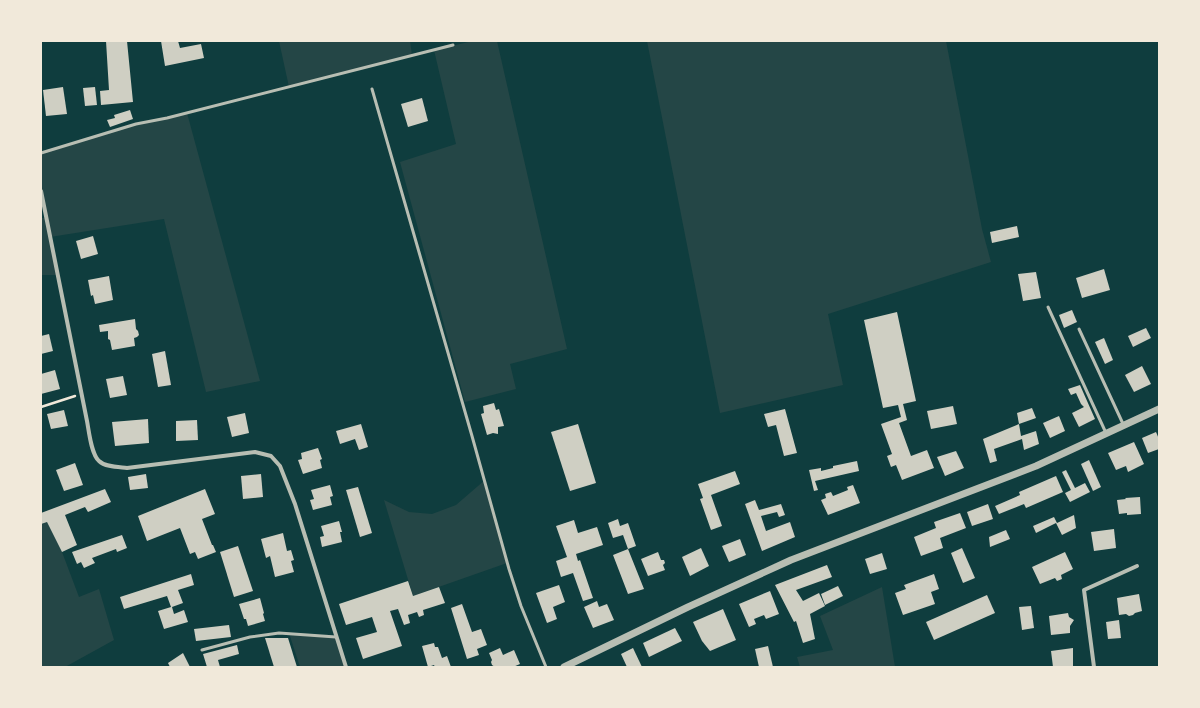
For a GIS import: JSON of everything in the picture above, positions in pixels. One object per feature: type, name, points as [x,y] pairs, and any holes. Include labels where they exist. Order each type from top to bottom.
[{"type":"street","points":[[41,191],[81,394],[94,452],[99,461],[109,466],[127,468],[255,452],[271,456],[280,466],[294,504],[346,667]]},
{"type":"street","points":[[564,667],[688,607],[791,560],[1036,466],[1159,409]]},
{"type":"street","points":[[1094,667],[1084,590],[1137,566]]},
{"type":"lane","points":[[41,153],[136,124],[180,115],[453,44]]},
{"type":"lane","points":[[372,89],[509,569],[521,606],[546,667]]},
{"type":"lane","points":[[1048,307],[1106,433]]},
{"type":"lane","points":[[1079,329],[1124,426]]},
{"type":"lane","points":[[202,650],[250,637],[279,632],[336,637]]},
{"type":"path","points":[[41,406],[81,394]]},
{"type":"shaded area","points":[[279,41],[410,41],[412,55],[289,87]]},
{"type":"shaded area","points":[[473,41],[497,41],[567,349],[510,364],[516,389],[465,402],[400,162],[456,144],[434,50]]},
{"type":"shaded area","points":[[647,41],[946,41],[982,229],[991,262],[828,314],[843,385],[720,413]]},
{"type":"shaded area","points":[[187,113],[260,381],[206,392],[164,219],[50,237],[58,275],[41,275],[41,218],[46,218],[41,191],[41,153],[136,124]]},
{"type":"shaded area","points":[[485,480],[507,563],[413,596],[384,500],[409,512],[432,514],[456,505]]},
{"type":"shaded area","points":[[41,520],[47,522],[62,552],[79,597],[99,589],[114,640],[65,667],[41,667]]},
{"type":"shaded area","points":[[882,587],[895,667],[800,667],[797,657],[833,650],[820,616]]},
{"type":"shaded area","points":[[289,633],[336,637],[346,667],[300,667]]},
{"type":"building","points":[[106,41],[127,41],[133,102],[101,105],[100,91],[109,90]]},
{"type":"building","points":[[161,41],[178,41],[180,48],[201,44],[204,58],[165,66]]},
{"type":"building","points":[[63,87],[67,114],[46,116],[43,90]]},
{"type":"building","points":[[95,87],[97,105],[85,106],[83,88]]},
{"type":"building","points":[[422,98],[428,121],[408,127],[401,104]]},
{"type":"building","points":[[130,110],[133,119],[110,127],[107,120],[115,118],[114,115]]},
{"type":"building","points":[[1017,226],[1019,237],[992,243],[990,232]]},
{"type":"building","points":[[93,236],[98,254],[81,259],[76,241]]},
{"type":"building","points":[[1104,269],[1110,290],[1082,298],[1076,278]]},
{"type":"building","points":[[1036,272],[1041,298],[1023,301],[1018,274]]},
{"type":"building","points":[[109,276],[113,300],[95,304],[93,295],[91,296],[88,280]]},
{"type":"building","points":[[1072,310],[1077,322],[1064,328],[1059,315]]},
{"type":"building","points":[[897,312],[916,401],[903,404],[907,420],[899,423],[911,456],[927,450],[934,468],[902,480],[896,465],[891,467],[887,456],[892,454],[881,424],[901,417],[898,405],[883,408],[864,320]]},
{"type":"building","points":[[135,319],[136,329],[139,335],[134,338],[135,346],[112,350],[110,340],[108,339],[108,331],[100,332],[99,325]]},
{"type":"building","points":[[1146,328],[1151,338],[1133,347],[1128,336]]},
{"type":"building","points":[[49,334],[53,351],[41,354],[41,336]]},
{"type":"building","points":[[1104,338],[1113,360],[1105,364],[1095,342]]},
{"type":"building","points":[[165,351],[171,385],[158,387],[152,354]]},
{"type":"building","points":[[1142,366],[1151,384],[1134,392],[1125,375]]},
{"type":"building","points":[[55,370],[60,389],[41,394],[41,374]]},
{"type":"building","points":[[123,376],[127,395],[110,398],[106,379]]},
{"type":"building","points":[[1080,385],[1095,419],[1079,427],[1072,413],[1084,407],[1076,393],[1071,395],[1068,389]]},
{"type":"building","points":[[494,403],[496,410],[499,409],[504,426],[498,427],[498,434],[493,433],[487,435],[481,414],[484,413],[483,406]]},
{"type":"building","points":[[953,406],[957,424],[931,429],[927,411]]},
{"type":"building","points":[[1032,408],[1036,418],[1019,424],[1017,413]]},
{"type":"building","points":[[785,409],[797,453],[784,456],[776,425],[768,427],[764,414]]},
{"type":"building","points":[[64,410],[68,426],[51,429],[47,414]]},
{"type":"building","points":[[245,413],[249,433],[232,437],[227,417]]},
{"type":"building","points":[[1059,416],[1065,431],[1050,438],[1043,423]]},
{"type":"building","points":[[148,419],[149,443],[115,446],[112,422]]},
{"type":"building","points":[[197,420],[198,440],[176,441],[176,421]]},
{"type":"building","points":[[361,424],[368,447],[359,450],[355,439],[340,444],[336,431]]},
{"type":"building","points":[[578,424],[596,483],[570,491],[551,432]]},
{"type":"building","points":[[1019,424],[1021,436],[1036,431],[1039,444],[1024,450],[1022,439],[994,449],[997,461],[990,463],[983,439]]},
{"type":"building","points":[[1156,432],[1159,439],[1159,449],[1148,453],[1142,438]]},
{"type":"building","points":[[1134,442],[1144,464],[1128,472],[1126,466],[1116,470],[1108,453]]},
{"type":"building","points":[[318,448],[322,459],[320,460],[322,468],[303,474],[298,460],[302,459],[301,453]]},
{"type":"building","points":[[956,451],[964,468],[945,476],[937,457]]},
{"type":"building","points":[[1089,460],[1101,487],[1093,491],[1081,464]]},
{"type":"building","points":[[857,461],[859,471],[815,481],[818,490],[814,491],[809,470],[821,468],[821,471],[833,468],[833,466]]},
{"type":"building","points":[[75,463],[83,485],[64,491],[56,470]]},
{"type":"building","points":[[1066,470],[1075,488],[1085,483],[1090,492],[1070,502],[1065,493],[1071,490],[1062,472]]},
{"type":"building","points":[[735,471],[740,484],[711,495],[722,526],[711,530],[700,499],[703,498],[698,484]]},
{"type":"building","points":[[146,474],[148,488],[130,490],[128,477]]},
{"type":"building","points":[[261,474],[263,497],[243,499],[241,476]]},
{"type":"building","points":[[1056,476],[1063,492],[1026,508],[1024,504],[999,514],[995,506],[1020,495],[1019,492]]},
{"type":"building","points":[[330,485],[333,496],[330,497],[332,505],[313,510],[310,500],[314,499],[311,490]]},
{"type":"building","points":[[853,485],[860,503],[828,515],[821,500],[826,498],[825,494],[831,492],[833,496],[848,490],[847,487]]},
{"type":"building","points":[[358,487],[372,533],[360,537],[346,490]]},
{"type":"building","points":[[105,489],[111,502],[88,512],[85,507],[65,515],[77,545],[62,552],[47,522],[41,524],[41,513]]},
{"type":"building","points":[[205,489],[215,514],[202,519],[216,552],[198,559],[195,552],[190,554],[180,528],[147,541],[138,516]]},
{"type":"building","points":[[1140,497],[1141,514],[1119,514],[1117,500]]},
{"type":"building","points":[[755,500],[759,510],[781,504],[785,515],[779,517],[777,512],[761,516],[766,531],[790,522],[795,537],[762,551],[745,504]]},
{"type":"building","points":[[988,504],[993,519],[972,526],[967,512]]},
{"type":"building","points":[[960,513],[966,528],[940,538],[943,548],[921,556],[914,537],[936,528],[934,522]]},
{"type":"building","points":[[1074,515],[1076,528],[1062,535],[1056,523],[1036,533],[1033,526],[1054,517],[1057,523]]},
{"type":"building","points":[[618,519],[620,526],[628,523],[636,546],[628,549],[623,535],[613,538],[608,523]]},
{"type":"building","points":[[574,520],[578,533],[597,527],[603,545],[576,554],[578,561],[580,560],[593,598],[583,601],[573,573],[561,577],[556,561],[567,557],[556,526]]},
{"type":"building","points":[[339,521],[342,532],[340,532],[342,542],[322,547],[320,537],[324,536],[321,526]]},
{"type":"building","points":[[1114,529],[1116,548],[1094,551],[1091,532]]},
{"type":"building","points":[[1006,530],[1010,539],[990,547],[989,537]]},
{"type":"building","points":[[283,533],[287,551],[291,550],[294,560],[291,561],[294,572],[275,577],[270,556],[266,558],[261,539]]},
{"type":"building","points":[[122,535],[127,548],[117,552],[116,549],[92,558],[95,563],[84,568],[81,562],[77,564],[72,552]]},
{"type":"building","points":[[740,539],[746,555],[729,562],[722,546]]},
{"type":"building","points":[[238,546],[253,591],[234,597],[220,552]]},
{"type":"building","points":[[701,548],[709,566],[690,576],[682,557]]},
{"type":"building","points":[[962,548],[975,578],[963,583],[951,553]]},
{"type":"building","points":[[628,549],[644,589],[628,594],[613,555]]},
{"type":"building","points":[[658,552],[661,560],[664,560],[665,563],[663,565],[665,570],[648,576],[641,559]]},
{"type":"building","points":[[1065,552],[1073,569],[1061,575],[1062,579],[1057,581],[1055,578],[1040,584],[1032,567]]},
{"type":"building","points":[[882,553],[887,569],[870,574],[865,559]]},
{"type":"building","points":[[827,565],[832,577],[796,590],[803,601],[819,593],[825,606],[810,614],[815,639],[803,643],[796,621],[794,622],[775,585]]},
{"type":"building","points":[[191,574],[194,585],[178,590],[183,603],[172,607],[174,614],[184,610],[188,622],[164,629],[158,611],[171,607],[167,596],[124,609],[120,597]]},
{"type":"building","points":[[934,574],[939,589],[931,592],[935,604],[903,615],[895,593],[906,589],[904,585]]},
{"type":"building","points":[[408,581],[413,596],[439,587],[445,603],[423,610],[424,615],[419,617],[417,612],[408,615],[410,623],[404,625],[398,609],[390,611],[402,646],[363,659],[356,638],[377,632],[372,617],[346,625],[339,604]]},
{"type":"building","points":[[559,585],[565,602],[553,607],[557,619],[547,623],[536,593]]},
{"type":"building","points":[[838,586],[843,596],[825,605],[821,594]]},
{"type":"building","points":[[770,591],[779,614],[766,619],[764,615],[754,619],[756,624],[749,627],[739,604]]},
{"type":"building","points":[[1139,594],[1142,611],[1129,616],[1126,614],[1119,615],[1117,598]]},
{"type":"building","points":[[987,595],[995,613],[934,640],[926,622]]},
{"type":"building","points":[[260,598],[265,621],[248,626],[239,604]]},
{"type":"building","points":[[597,601],[599,607],[607,604],[614,620],[593,628],[584,607]]},
{"type":"building","points":[[462,604],[472,632],[481,629],[487,645],[477,649],[479,655],[467,659],[451,608]]},
{"type":"building","points":[[1031,606],[1034,628],[1022,630],[1019,607]]},
{"type":"building","points":[[723,609],[736,640],[710,651],[702,641],[693,622]]},
{"type":"building","points":[[1068,613],[1069,617],[1074,620],[1070,626],[1070,633],[1051,635],[1049,616]]},
{"type":"building","points":[[1119,620],[1121,638],[1108,639],[1106,622]]},
{"type":"building","points":[[229,625],[231,637],[196,641],[194,629]]},
{"type":"building","points":[[675,628],[682,641],[649,657],[643,643]]},
{"type":"building","points":[[265,638],[288,638],[297,667],[274,667]]},
{"type":"building","points":[[434,643],[435,647],[438,647],[442,658],[447,656],[451,667],[435,667],[434,665],[428,667],[422,646]]},
{"type":"building","points":[[237,645],[239,654],[218,660],[220,667],[207,667],[203,654]]},
{"type":"building","points":[[768,646],[773,667],[759,667],[755,649]]},
{"type":"building","points":[[500,648],[503,655],[514,650],[520,664],[513,667],[495,667],[492,665],[492,660],[489,653]]},
{"type":"building","points":[[633,648],[642,667],[627,667],[621,654]]},
{"type":"building","points":[[1073,648],[1073,667],[1053,667],[1051,651]]},
{"type":"building","points":[[183,653],[190,667],[170,667],[168,663]]}]
